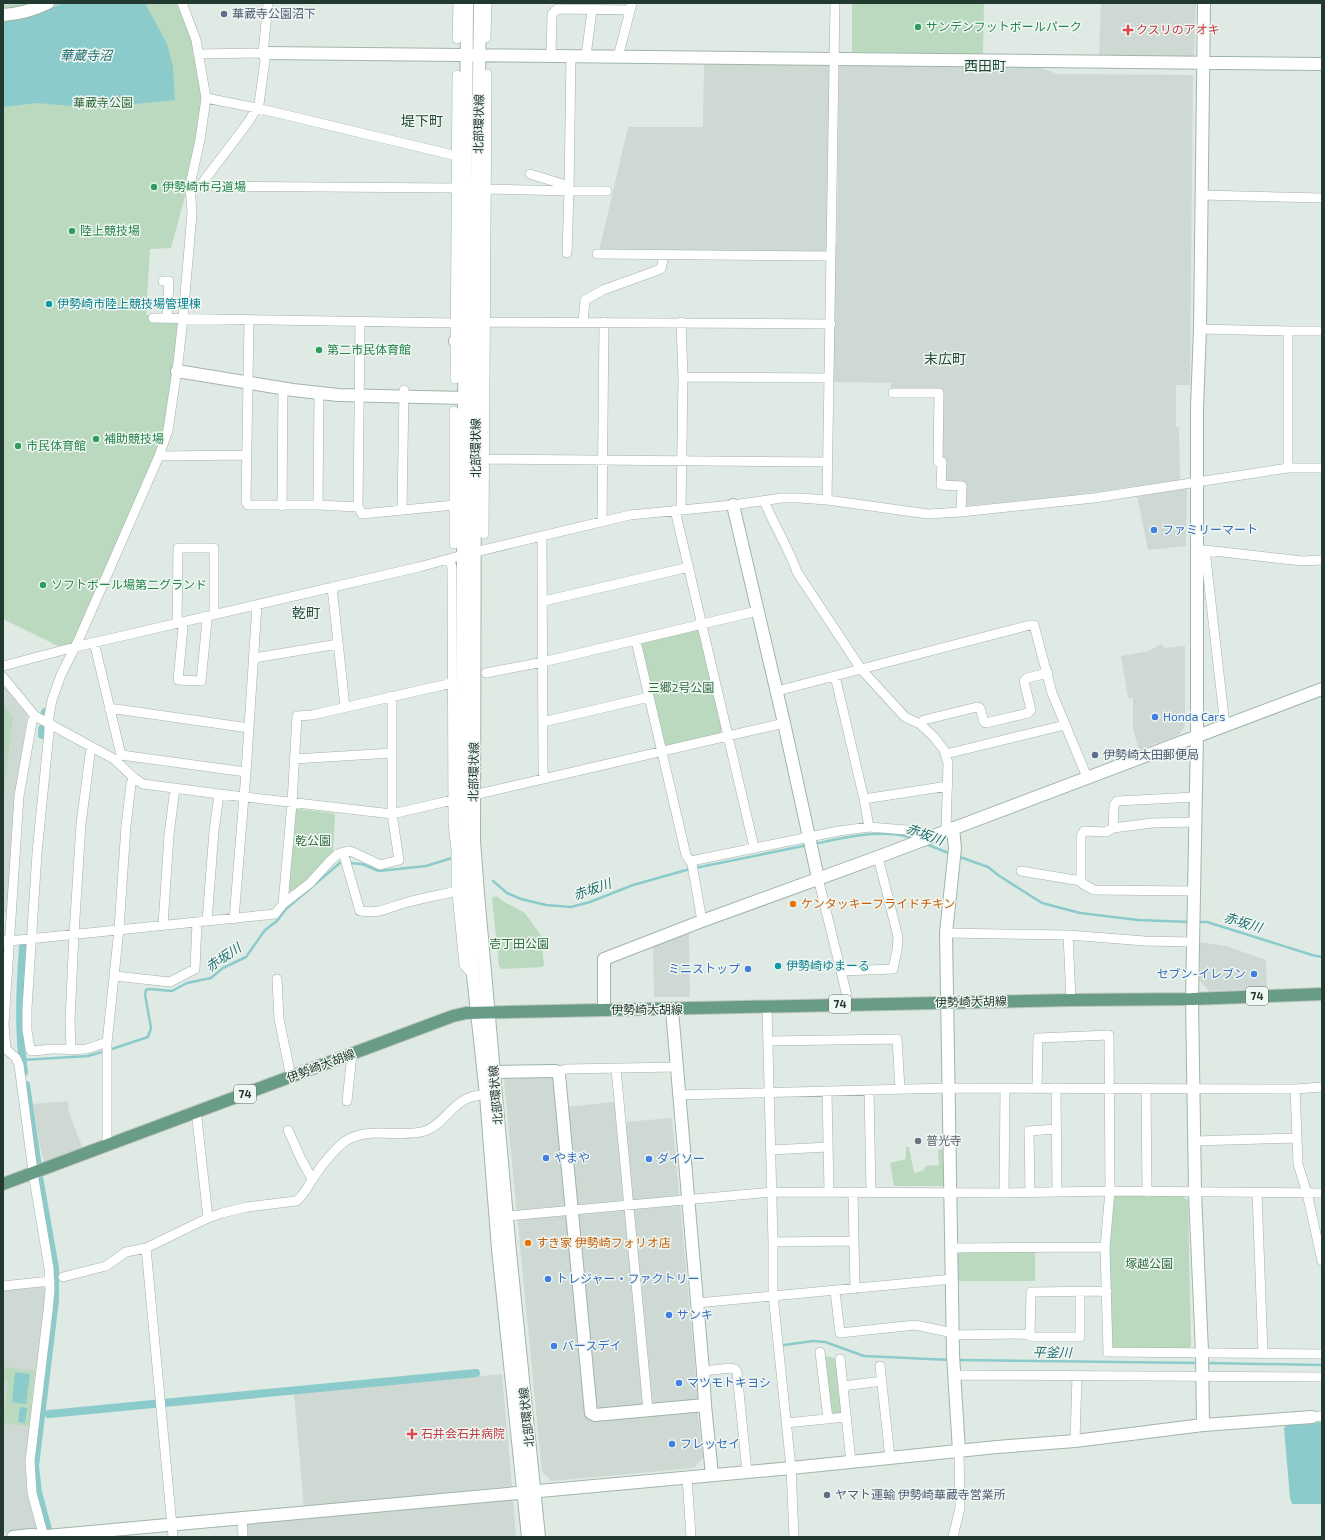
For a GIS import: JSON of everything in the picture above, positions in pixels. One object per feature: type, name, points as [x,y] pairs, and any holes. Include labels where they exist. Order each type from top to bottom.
[{"type":"main road","name":"伊勢崎大胡線","points":[[3,1184],[453,1016],[483,1013],[672,1010],[849,1004],[1192,999],[1322,994]]},
{"type":"street","points":[[3,15],[14,15],[41,7],[48,3]]},
{"type":"street","points":[[107,1043],[101,1043],[92,1048],[71,1050],[54,1049],[32,1051],[30,1049],[27,1030],[27,1008],[37,853],[52,700],[61,675],[75,647],[159,456],[168,430],[178,367],[183,318],[192,213],[190,185],[200,140],[206,98],[195,35],[182,3]]},
{"type":"street","points":[[202,186],[203,182],[257,108],[262,90],[265,60],[263,53],[268,3]]},
{"type":"street","name":"北部環状線","points":[[467,3],[465,359],[468,394],[476,422],[476,677],[463,798],[474,841],[478,894],[486,1095],[498,1249],[529,1491],[539,1537]]},
{"type":"street","points":[[827,500],[835,3]]},
{"type":"street","points":[[1203,1426],[1202,1354],[1195,1193],[1192,999],[1197,736],[1197,481],[1204,3]]},
{"type":"street","points":[[482,4],[486,38]]},
{"type":"street","name":"北部環状線","points":[[482,4],[477,214],[477,337],[464,426],[463,798],[465,877],[473,975],[483,1013],[494,1072],[529,1491],[528,1537]]},
{"type":"street","points":[[551,56],[552,14],[557,9],[592,10],[631,6],[618,57]]},
{"type":"street","points":[[458,8],[466,28]]},
{"type":"street","points":[[457,39],[458,8]]},
{"type":"street","points":[[586,56],[592,10]]},
{"type":"street","points":[[198,54],[263,53],[1322,64]]},
{"type":"street","points":[[567,253],[572,56]]},
{"type":"street","points":[[484,534],[487,74]]},
{"type":"street","points":[[455,379],[457,75]]},
{"type":"street","points":[[479,88],[487,98]]},
{"type":"street","points":[[206,98],[257,108],[457,156]]},
{"type":"street","points":[[457,121],[467,106]]},
{"type":"street","points":[[530,174],[569,188]]},
{"type":"street","points":[[190,185],[456,188]]},
{"type":"street","points":[[486,194],[569,188],[607,191]]},
{"type":"street","points":[[477,214],[486,194]]},
{"type":"street","points":[[1202,195],[1322,198]]},
{"type":"street","points":[[456,225],[466,236]]},
{"type":"street","points":[[477,245],[486,258]]},
{"type":"street","points":[[597,254],[830,256]]},
{"type":"street","points":[[583,322],[586,300],[603,290],[660,269],[664,255]]},
{"type":"street","points":[[456,275],[466,263]]},
{"type":"street","points":[[163,281],[170,281],[166,318]]},
{"type":"street","points":[[153,318],[455,323]]},
{"type":"street","points":[[249,320],[246,502],[248,505],[351,505],[358,507]]},
{"type":"street","points":[[360,322],[358,507],[362,514],[402,510],[454,509]]},
{"type":"street","points":[[602,522],[604,322]]},
{"type":"street","points":[[486,323],[681,322],[831,324]]},
{"type":"street","points":[[681,322],[683,377],[682,461],[678,510],[689,567],[754,847]]},
{"type":"street","points":[[477,337],[486,323]]},
{"type":"street","points":[[1200,328],[1322,331]]},
{"type":"street","points":[[1288,331],[1288,468]]},
{"type":"street","points":[[455,341],[465,359]]},
{"type":"street","points":[[178,367],[284,388],[319,393],[468,394]]},
{"type":"street","points":[[683,377],[829,378]]},
{"type":"street","points":[[249,380],[321,387],[359,393]]},
{"type":"street","points":[[282,506],[284,388]]},
{"type":"street","points":[[318,505],[319,393]]},
{"type":"street","points":[[893,393],[939,393],[938,462],[942,462],[941,485],[962,486],[961,512]]},
{"type":"street","points":[[402,510],[404,394]]},
{"type":"street","points":[[454,411],[454,544]]},
{"type":"street","points":[[476,422],[485,439]]},
{"type":"street","points":[[454,442],[464,426]]},
{"type":"street","points":[[159,456],[247,455]]},
{"type":"street","points":[[485,465],[603,461],[828,462]]},
{"type":"street","points":[[476,483],[485,465]]},
{"type":"street","points":[[3,666],[94,642],[257,605],[630,515],[794,498],[827,500],[928,514],[961,512],[1094,498],[1288,468],[1322,468]]},
{"type":"street","points":[[764,501],[775,527],[790,554],[797,572],[861,669],[906,717],[920,724],[934,736],[946,754],[948,763],[949,830],[955,848],[946,933],[950,1192],[953,1279],[953,1355],[959,1451],[960,1508],[953,1537]]},
{"type":"street","points":[[733,505],[777,691],[818,878],[849,1004]]},
{"type":"street","points":[[454,509],[463,532]]},
{"type":"street","points":[[542,536],[544,601],[544,779]]},
{"type":"street","points":[[178,548],[214,548],[210,615],[207,621],[201,681],[178,680],[183,627],[180,622],[178,548]]},
{"type":"street","points":[[1225,726],[1205,550],[1302,561],[1322,560]]},
{"type":"street","points":[[450,559],[452,568],[452,683],[463,798],[453,823],[456,850],[457,891],[464,965],[473,975]]},
{"type":"street","points":[[544,601],[689,567]]},
{"type":"street","points":[[332,587],[344,707]]},
{"type":"street","points":[[234,919],[246,772],[257,605]]},
{"type":"street","points":[[486,673],[543,662],[757,611]]},
{"type":"street","points":[[777,691],[1034,625],[1048,673],[1052,693],[1087,777]]},
{"type":"street","points":[[636,640],[686,855],[691,861],[702,921]]},
{"type":"street","points":[[94,642],[121,755],[246,772]]},
{"type":"street","points":[[254,658],[338,644]]},
{"type":"street","points":[[920,724],[924,720],[977,707],[980,708],[984,722],[986,723],[1028,713],[1031,710],[1024,682],[1027,678],[1048,673]]},
{"type":"street","points":[[835,676],[864,799],[869,827]]},
{"type":"street","points":[[3,677],[35,716],[49,725],[114,759],[134,778],[149,785],[392,814],[784,723]]},
{"type":"street","points":[[283,904],[292,803],[297,716],[312,715],[452,683]]},
{"type":"street","points":[[604,1010],[604,959],[1322,689]]},
{"type":"street","points":[[6,941],[31,940],[119,929],[275,914],[283,904],[310,883],[338,854],[343,852],[353,852],[380,865],[399,860],[392,814],[391,696]]},
{"type":"street","points":[[543,722],[649,696]]},
{"type":"street","points":[[109,708],[249,728]]},
{"type":"street","points":[[35,716],[32,722],[19,796],[6,941],[4,1024],[6,1054],[16,1058],[19,1066],[49,1268],[50,1281],[47,1318],[30,1461],[32,1493],[47,1536]]},
{"type":"street","points":[[946,754],[1065,725]]},
{"type":"street","points":[[71,1050],[70,1020],[81,824],[92,747]]},
{"type":"street","points":[[294,759],[392,753]]},
{"type":"street","points":[[107,1146],[107,1043],[119,929],[126,826],[131,784],[134,778]]},
{"type":"street","points":[[864,799],[948,786]]},
{"type":"street","points":[[164,925],[169,835],[174,788]]},
{"type":"street","points":[[207,921],[214,831],[219,794]]},
{"type":"street","points":[[1113,828],[1114,806],[1118,801],[1196,797]]},
{"type":"street","points":[[1081,881],[1081,836],[1084,832],[1106,832],[1113,828],[1152,823],[1195,822]]},
{"type":"street","points":[[691,861],[754,847],[810,838],[839,830],[869,827],[906,830],[928,838]]},
{"type":"street","points":[[343,852],[360,911],[370,913],[388,910],[404,903],[457,891]]},
{"type":"street","points":[[842,971],[892,969],[897,950],[898,937],[878,856]]},
{"type":"street","points":[[1020,871],[1081,881],[1083,884],[1094,890],[1194,891]]},
{"type":"street","points":[[114,976],[170,982],[195,969],[197,922]]},
{"type":"street","points":[[946,933],[1068,934],[1145,941],[1193,942]]},
{"type":"street","points":[[1068,934],[1071,1000]]},
{"type":"street","points":[[277,979],[279,1019],[291,1077]]},
{"type":"street","points":[[767,1007],[769,1041],[773,1295],[791,1468],[794,1537]]},
{"type":"street","points":[[672,1010],[712,1475]]},
{"type":"street","points":[[1037,1088],[1038,1038],[1109,1035],[1108,1087],[1110,1191],[1105,1247],[1108,1352],[1322,1354]]},
{"type":"street","points":[[769,1041],[897,1039],[900,1089]]},
{"type":"street","points":[[347,1102],[352,1054]]},
{"type":"street","points":[[494,1072],[558,1072],[566,1069],[676,1067]]},
{"type":"street","points":[[616,1069],[648,1410]]},
{"type":"street","points":[[558,1072],[591,1413],[595,1415],[705,1405]]},
{"type":"street","points":[[679,1095],[949,1088],[1005,1089],[1108,1087],[1295,1089],[1322,1087]]},
{"type":"street","points":[[1056,1088],[1057,1192]]},
{"type":"street","points":[[1146,1088],[1147,1192]]},
{"type":"street","points":[[1004,1193],[1005,1089]]},
{"type":"street","points":[[1295,1089],[1298,1164],[1307,1193],[1322,1261]]},
{"type":"street","points":[[869,1090],[871,1192]]},
{"type":"street","points":[[827,1091],[829,1192]]},
{"type":"street","points":[[63,1277],[102,1268],[126,1252],[146,1248],[208,1218],[234,1209],[296,1201],[302,1196],[312,1179],[338,1148],[349,1139],[360,1135],[378,1132],[410,1133],[426,1130],[437,1124],[465,1099],[486,1095]]},
{"type":"street","points":[[195,1113],[208,1218]]},
{"type":"street","points":[[1030,1193],[1029,1131],[1056,1129]]},
{"type":"street","points":[[288,1130],[300,1159],[312,1179]]},
{"type":"street","points":[[1194,1141],[1297,1138]]},
{"type":"street","points":[[771,1150],[828,1147]]},
{"type":"street","points":[[507,1216],[772,1192],[1030,1193],[1110,1191],[1257,1194],[1322,1193]]},
{"type":"street","points":[[853,1192],[855,1289]]},
{"type":"street","points":[[1257,1194],[1262,1353]]},
{"type":"street","points":[[773,1242],[853,1241]]},
{"type":"street","points":[[952,1248],[1105,1247]]},
{"type":"street","points":[[146,1248],[173,1531]]},
{"type":"street","points":[[697,1303],[953,1279]]},
{"type":"street","points":[[3,1286],[50,1281]]},
{"type":"street","points":[[835,1291],[840,1332],[915,1325],[953,1334],[1026,1334],[1033,1337],[1080,1337],[1080,1291]]},
{"type":"street","points":[[1030,1335],[1031,1292],[1107,1291]]},
{"type":"street","points":[[820,1352],[828,1419]]},
{"type":"street","points":[[840,1359],[851,1462]]},
{"type":"street","points":[[880,1366],[890,1458]]},
{"type":"street","points":[[703,1371],[731,1368],[735,1369],[737,1372],[747,1472]]},
{"type":"street","points":[[954,1373],[961,1375],[1078,1376],[1202,1374],[1322,1377]]},
{"type":"street","points":[[1075,1441],[1078,1376]]},
{"type":"street","points":[[843,1386],[882,1381]]},
{"type":"street","points":[[786,1423],[846,1417]]},
{"type":"street","points":[[12,1537],[173,1531],[242,1519],[1075,1441],[1203,1426],[1317,1417]]},
{"type":"street","points":[[687,1477],[691,1537]]},
{"type":"street","points":[[242,1519],[243,1537]]},
{"type":"shaded area","points":[[1101,3],[1196,3],[1194,58],[1099,56]]},
{"type":"shaded area","points":[[704,62],[831,63],[828,253],[599,251],[628,127],[703,127]]},
{"type":"shaded area","points":[[841,63],[1034,66],[1058,74],[1193,75],[1190,385],[1176,385],[1176,427],[1179,427],[1180,480],[1058,497],[964,506],[964,483],[944,482],[941,460],[942,392],[891,391],[891,383],[835,382],[832,380],[834,245],[837,242],[839,65]]},
{"type":"shaded area","points":[[1187,488],[1186,546],[1148,550],[1137,496]]},
{"type":"shaded area","points":[[1161,644],[1165,648],[1185,646],[1185,726],[1179,735],[1139,750],[1133,729],[1133,698],[1128,698],[1121,656],[1149,651]]},
{"type":"shaded area","points":[[3,684],[27,715],[15,793],[7,913],[3,913]]},
{"type":"shaded area","points":[[689,931],[690,997],[654,997],[653,945]]},
{"type":"shaded area","name":"セブン-イレブン","points":[[1200,942],[1226,946],[1266,960],[1267,989],[1209,991],[1199,980]]},
{"type":"shaded area","points":[[551,1077],[554,1080],[557,1108],[622,1101],[624,1122],[672,1118],[703,1458],[694,1468],[552,1481],[542,1472],[504,1080],[506,1078]]},
{"type":"shaded area","points":[[68,1101],[69,1113],[82,1146],[80,1150],[45,1164],[40,1147],[33,1104]]},
{"type":"shaded area","points":[[42,1285],[45,1289],[45,1297],[25,1463],[27,1491],[36,1527],[33,1530],[3,1533],[3,1289]]},
{"type":"shaded area","points":[[502,1374],[512,1486],[304,1508],[294,1394]]},
{"type":"shaded area","points":[[513,1497],[516,1537],[247,1537],[245,1523]]},
{"type":"green space","name":"華蔵寺公園","points":[[3,3],[179,3],[192,36],[203,103],[188,185],[171,248],[150,249],[146,315],[179,320],[164,434],[75,643],[60,647],[3,619]]},
{"type":"green space","name":"サンデンフットボールパーク","points":[[852,3],[984,3],[983,54],[852,52]]},
{"type":"green space","name":"三郷2号公園","points":[[695,629],[700,632],[722,730],[720,733],[667,746],[663,743],[641,646],[642,642]]},
{"type":"green space","points":[[3,703],[13,718],[5,780],[3,815]]},
{"type":"green space","name":"乾公園","points":[[297,809],[333,813],[335,815],[333,852],[311,877],[292,891],[288,890],[294,812]]},
{"type":"green space","name":"壱丁田公園","points":[[496,896],[525,913],[546,943],[542,944],[544,965],[542,967],[502,969],[499,966],[492,898]]},
{"type":"green space","points":[[906,1147],[909,1147],[914,1173],[924,1170],[925,1166],[939,1165],[938,1150],[945,1149],[945,1184],[943,1186],[894,1186],[890,1163],[906,1159]]},
{"type":"green space","name":"塚越公園","points":[[1116,1196],[1183,1196],[1188,1201],[1191,1346],[1188,1348],[1114,1348],[1111,1346],[1109,1249],[1112,1199]]},
{"type":"green space","points":[[959,1252],[1035,1252],[1035,1281],[957,1281],[957,1254]]},
{"type":"green space","points":[[825,1356],[838,1359],[843,1412],[841,1414],[830,1414]]},
{"type":"green space","points":[[5,1367],[35,1371],[29,1426],[3,1423],[8,1382],[3,1381]]},
{"type":"water","name":"華蔵寺沼","points":[[65,3],[145,3],[167,44],[173,67],[175,100],[96,108],[37,103],[3,107],[3,22],[24,18]]},
{"type":"water","points":[[15,1372],[30,1374],[26,1404],[12,1402]]},
{"type":"water","points":[[20,1407],[27,1408],[25,1423],[18,1422]]},
{"type":"water","points":[[1322,1422],[1322,1504],[1292,1504],[1290,1498],[1284,1428],[1287,1425]]},
{"type":"waterway","points":[[42,729],[42,735]]},
{"type":"waterway","name":"赤坂川","points":[[814,844],[851,837],[878,834],[891,834],[914,839]]},
{"type":"waterway","name":"赤坂川","points":[[926,844],[951,854]]},
{"type":"waterway","name":"赤坂川","points":[[695,868],[808,845]]},
{"type":"waterway","name":"赤坂川","points":[[957,856],[988,867],[1042,903],[1080,913],[1138,920],[1190,922]]},
{"type":"waterway","name":"赤坂川","points":[[348,863],[362,864],[379,871],[426,866],[452,858]]},
{"type":"waterway","name":"赤坂川","points":[[109,1050],[148,1037],[151,1028],[145,994],[146,990],[172,991],[187,983],[211,978],[223,968],[246,957],[265,930],[277,921],[286,909],[341,862],[343,862]]},
{"type":"waterway","name":"赤坂川","points":[[493,881],[507,893],[521,899],[546,905],[571,907],[590,902],[633,885],[690,869]]},
{"type":"waterway","name":"赤坂川","points":[[1197,922],[1207,922],[1322,957]]},
{"type":"waterway","points":[[23,946],[20,1009],[24,1072]]},
{"type":"waterway","name":"赤坂川","points":[[22,1060],[88,1056],[105,1051]]},
{"type":"waterway","points":[[26,1085],[38,1167]]},
{"type":"waterway","points":[[39,1177],[55,1268],[55,1300],[35,1466],[38,1492],[50,1537]]},
{"type":"waterway","name":"平釜川","points":[[784,1345],[813,1341],[825,1342],[864,1356],[951,1360]]},
{"type":"waterway","name":"平釜川","points":[[958,1360],[1199,1363]]},
{"type":"waterway","name":"平釜川","points":[[1206,1363],[1322,1365]]},
{"type":"waterway","points":[[49,1414],[476,1373]]},
{"type":"place","name":"華蔵寺公園沼下","points":[[224,14]]},
{"type":"place","name":"サンデンフットボールパーク","points":[[918,27]]},
{"type":"place","name":"クスリのアオキ","points":[[1128,30]]},
{"type":"place","name":"伊勢崎市弓道場","points":[[154,187]]},
{"type":"place","name":"陸上競技場","points":[[72,231]]},
{"type":"place","name":"伊勢崎市陸上競技場管理棟","points":[[49,304]]},
{"type":"place","name":"第二市民体育館","points":[[319,350]]},
{"type":"place","name":"補助競技場","points":[[96,439]]},
{"type":"place","name":"市民体育館","points":[[18,446]]},
{"type":"place","name":"ファミリーマート","points":[[1154,530]]},
{"type":"place","name":"ソフトボール場第二グランド","points":[[43,585]]},
{"type":"place","name":"Honda Cars","points":[[1155,717]]},
{"type":"place","name":"伊勢崎太田郵便局","points":[[1095,755]]},
{"type":"place","name":"ケンタッキーフライドチキン","points":[[793,904]]},
{"type":"place","name":"伊勢崎ゆまーる","points":[[778,966]]},
{"type":"place","name":"ミニストップ","points":[[748,969]]},
{"type":"place","name":"セブン-イレブン","points":[[1254,974]]},
{"type":"place","name":"普光寺","points":[[918,1141]]},
{"type":"place","name":"やまや","points":[[546,1158]]},
{"type":"place","name":"ダイソー","points":[[649,1159]]},
{"type":"place","name":"すき家 伊勢崎フォリオ店","points":[[528,1243]]},
{"type":"place","name":"トレジャー・ファクトリー","points":[[548,1279]]},
{"type":"place","name":"サンキ","points":[[669,1315]]},
{"type":"place","name":"バースデイ","points":[[554,1346]]},
{"type":"place","name":"マツモトキヨシ","points":[[679,1383]]},
{"type":"place","name":"石井会石井病院","points":[[412,1434]]},
{"type":"place","name":"フレッセイ","points":[[672,1444]]},
{"type":"place","name":"ヤマト運輸 伊勢崎華蔵寺営業所","points":[[827,1495]]},
{"type":"district","name":"西田町","points":[[985,66]]},
{"type":"district","name":"堤下町","points":[[422,121]]},
{"type":"district","name":"末広町","points":[[945,359]]},
{"type":"district","name":"乾町","points":[[306,613]]}]
